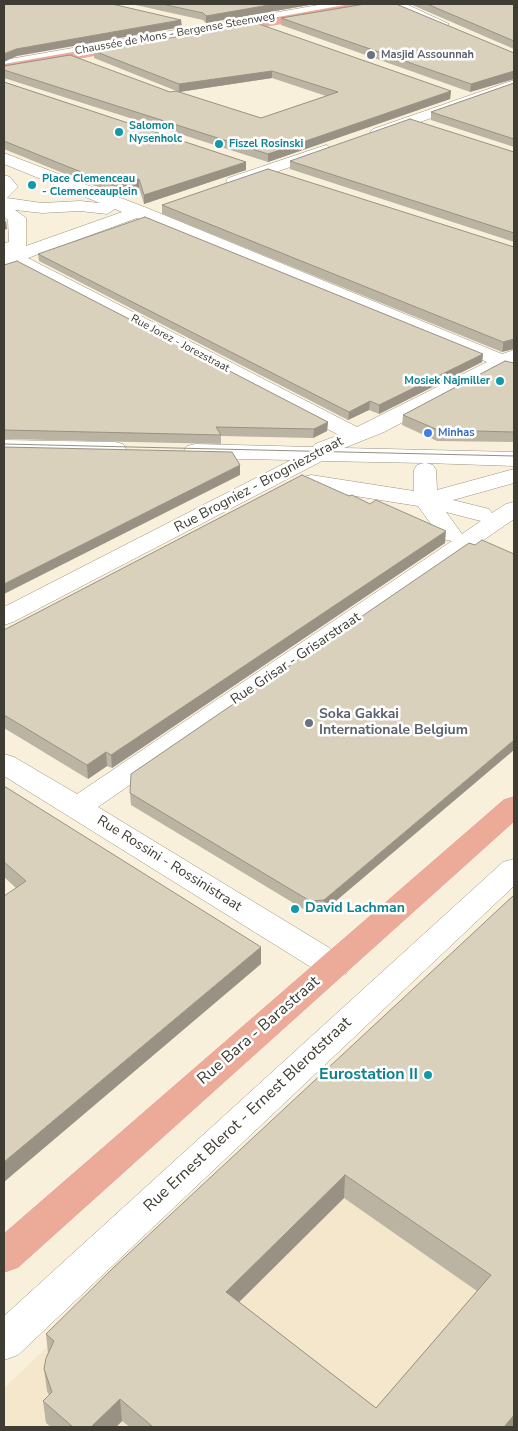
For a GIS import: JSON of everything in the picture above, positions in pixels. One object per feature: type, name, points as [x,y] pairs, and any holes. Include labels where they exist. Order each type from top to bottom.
[{"type":"main road","name":"Chaussée de Mons - Bergense Steenweg","points":[[4,66],[370,4]]},
{"type":"main road","name":"Rue Bara - Barastraat","points":[[4,1256],[514,806]]},
{"type":"street","name":"Chaussée de Mons - Bergense Steenweg","points":[[4,66],[212,30],[345,4]]},
{"type":"street","points":[[396,4],[451,28]]},
{"type":"street","points":[[172,19],[212,30]]},
{"type":"street","points":[[259,24],[285,34]]},
{"type":"street","points":[[71,56],[99,68]]},
{"type":"street","points":[[365,136],[514,84]]},
{"type":"street","points":[[450,92],[470,99]]},
{"type":"street","points":[[410,120],[433,128]]},
{"type":"street","points":[[219,186],[338,146]]},
{"type":"street","points":[[4,158],[124,208],[141,212],[511,361]]},
{"type":"street","points":[[240,160],[294,178]]},
{"type":"street","points":[[4,180],[10,187],[4,194]]},
{"type":"street","points":[[4,203],[42,208],[80,206],[118,210],[9,245]]},
{"type":"street","points":[[9,245],[166,205]]},
{"type":"street","points":[[4,210],[17,218],[9,245]]},
{"type":"street","name":"Rue Jorez - Jorezstraat","points":[[9,245],[356,436]]},
{"type":"street","name":"Rue Brogniez - Brogniezstraat","points":[[4,617],[318,454],[323,449],[356,436],[511,361]]},
{"type":"street","points":[[4,447],[140,450]]},
{"type":"street","points":[[178,451],[514,458]]},
{"type":"street","points":[[425,470],[426,500],[450,534]]},
{"type":"street","points":[[426,500],[514,476]]},
{"type":"street","points":[[311,482],[426,500],[481,514]]},
{"type":"street","name":"Rue Grisar - Grisarstraat","points":[[77,808],[514,509]]},
{"type":"street","name":"Rue Rossini - Rossinistraat","points":[[4,763],[334,966]]},
{"type":"street","name":"Rue Ernest Blerot - Ernest Blerotstraat","points":[[4,1342],[514,869]]},
{"type":"shaded area","name":"Eurostation II","points":[[514,904],[514,1427],[4,1427],[4,1388]]},
{"type":"building","points":[[4,4],[112,4],[181,20],[16,49],[4,54]]},
{"type":"building","points":[[162,4],[275,4],[206,16],[203,13]]},
{"type":"building","points":[[365,4],[396,4],[514,53],[514,71],[471,84],[281,18]]},
{"type":"building","points":[[427,4],[514,4],[514,41]]},
{"type":"building","points":[[256,23],[451,91],[268,154],[4,70],[4,66],[70,55],[170,92],[176,91],[261,118],[338,92],[272,71],[179,84],[94,51]]},
{"type":"building","points":[[4,82],[246,162],[144,195],[139,179],[116,186],[4,141]]},
{"type":"building","points":[[514,83],[514,139],[431,112]]},
{"type":"building","points":[[410,119],[514,152],[514,233],[290,161]]},
{"type":"building","points":[[268,169],[514,247],[514,339],[503,342],[162,205]]},
{"type":"building","points":[[145,217],[483,354],[379,405],[370,401],[349,412],[38,254]]},
{"type":"building","points":[[17,261],[328,422],[314,429],[216,427],[221,435],[4,430],[4,265]]},
{"type":"building","points":[[505,361],[514,363],[514,432],[438,430],[403,415]]},
{"type":"building","points":[[4,447],[232,452],[240,465],[4,584]]},
{"type":"building","points":[[302,475],[370,504],[376,500],[446,531],[111,755],[106,752],[87,765],[4,715],[4,630]]},
{"type":"building","points":[[482,540],[514,554],[514,740],[324,900],[310,901],[130,793],[131,774],[469,543],[475,545]]},
{"type":"building","points":[[4,786],[261,947],[4,1162],[4,896],[26,881],[4,862]]},
{"type":"building","name":"Eurostation II","points":[[514,895],[514,1415],[504,1427],[153,1427],[120,1399],[91,1427],[73,1427],[43,1401],[52,1392],[44,1369],[46,1358],[54,1341],[46,1334],[112,1269]],"holes":[[[345,1175],[491,1275],[376,1408],[226,1292]]]},
{"type":"tram line","points":[[4,444],[514,456]]},
{"type":"place","name":"Masjid Assounnah","points":[[371,55]]},
{"type":"place","name":"Salomon Nysenholc","points":[[119,132]]},
{"type":"place","name":"Fiszel Rosinski","points":[[219,144]]},
{"type":"place","name":"Place Clemenceau - Clemenceauplein","points":[[32,185]]},
{"type":"place","name":"Mosiek Najmiller","points":[[500,381]]},
{"type":"place","name":"Minhas","points":[[428,433]]},
{"type":"place","name":"Soka Gakkai Internationale Belgium","points":[[309,723]]},
{"type":"place","name":"David Lachman","points":[[295,909]]},
{"type":"place","name":"Eurostation II","points":[[428,1075]]}]
